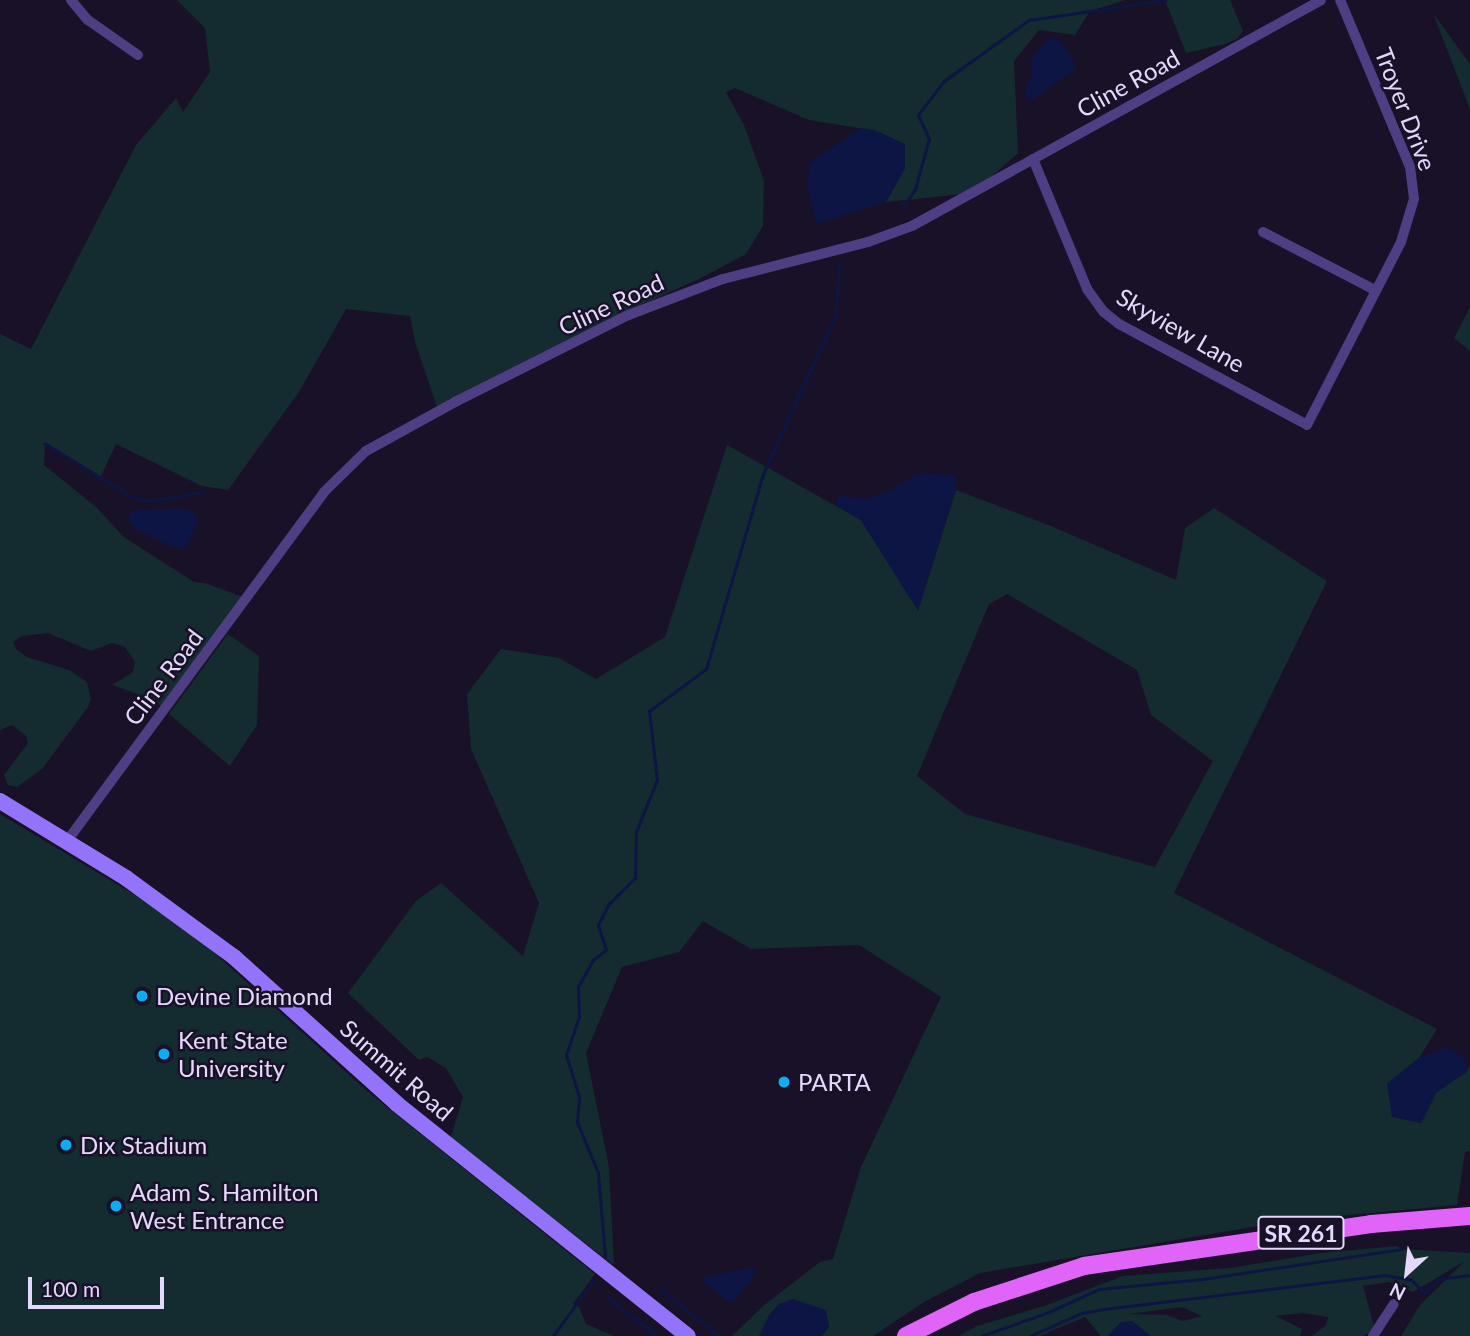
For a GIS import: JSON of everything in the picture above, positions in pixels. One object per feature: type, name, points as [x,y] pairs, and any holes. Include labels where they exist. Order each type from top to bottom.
[{"type":"main road","name":"SR 261","points":[[906,1336],[974,1302],[1083,1266],[1371,1224],[1470,1216]]},
{"type":"street","points":[[71,0],[88,20],[138,55]]},
{"type":"street","name":"Cline Road","points":[[67,841],[324,492],[366,451],[455,402],[626,316],[723,279],[868,242],[905,229],[1321,0]]},
{"type":"street","name":"Troyer Drive","points":[[1326,385],[1409,223],[1414,199],[1413,177],[1340,0]]},
{"type":"street","name":"Skyview Lane","points":[[1033,159],[1087,289],[1097,305],[1111,318],[1301,424],[1307,425],[1310,421],[1326,385]]},
{"type":"street","points":[[1264,233],[1375,290]]},
{"type":"street","name":"Summit Road","points":[[0,801],[161,901],[234,957],[397,1104],[688,1336]]},
{"type":"street","points":[[1373,1336],[1394,1304]]},
{"type":"green space","points":[[177,0],[1126,0],[1090,11],[1075,35],[1039,30],[1014,61],[1018,153],[973,193],[886,202],[905,168],[877,131],[809,120],[735,88],[726,92],[744,125],[764,181],[763,226],[746,254],[701,278],[627,311],[437,407],[415,342],[410,316],[346,309],[299,392],[228,490],[202,486],[116,444],[100,478],[45,444],[44,465],[96,507],[124,537],[194,582],[205,583],[243,597],[162,707],[152,699],[112,685],[133,672],[135,662],[125,647],[112,643],[91,651],[48,633],[22,636],[13,642],[17,650],[27,657],[69,670],[87,682],[91,699],[88,707],[42,769],[17,787],[8,785],[4,775],[28,743],[26,736],[12,725],[0,730],[0,334],[31,349],[136,145],[176,98],[183,112],[210,72],[205,28]]},
{"type":"green space","points":[[1165,0],[1230,0],[1243,31],[1237,39],[1225,44],[1186,53]]},
{"type":"green space","points":[[1433,13],[1470,64],[1470,109]]},
{"type":"green space","points":[[1470,307],[1470,351],[1454,338]]},
{"type":"green space","points":[[727,445],[861,520],[918,610],[956,490],[1051,526],[1176,580],[1185,528],[1214,508],[1327,581],[1174,893],[1437,1029],[1419,1058],[1387,1084],[1421,1123],[1436,1093],[1470,1067],[1470,1151],[1465,1152],[1457,1205],[1295,1220],[980,1273],[924,1302],[873,1336],[732,1336],[763,1306],[820,1262],[833,1259],[861,1167],[941,997],[859,945],[751,949],[703,921],[679,952],[622,967],[586,1053],[609,1167],[614,1265],[450,1140],[463,1097],[446,1068],[427,1057],[419,1060],[348,993],[416,901],[441,883],[523,956],[539,903],[471,749],[467,694],[501,649],[559,658],[596,679],[665,637]],"holes":[[[1007,594],[1137,670],[1151,715],[1213,761],[1155,867],[965,814],[917,776],[989,604]]]},
{"type":"green space","points":[[228,634],[259,656],[257,725],[230,766],[169,714]]},
{"type":"green space","name":"Kent State University","points":[[0,814],[135,895],[200,940],[367,1091],[595,1274],[573,1304],[579,1307],[586,1324],[614,1336],[0,1336]]},
{"type":"green space","points":[[1396,1246],[1402,1249],[1470,1253],[1470,1336],[1401,1336],[1420,1305],[1465,1261],[1413,1292],[1389,1282],[1363,1286],[1375,1330],[1363,1336],[1312,1336],[1326,1325],[1328,1317],[1303,1313],[1275,1316],[1302,1329],[1300,1336],[1101,1336],[1085,1317],[1039,1336],[959,1336],[977,1326],[1044,1306],[1123,1276],[1230,1268],[1321,1253]],"holes":[[[1182,1307],[1202,1316],[1183,1321],[1166,1315],[1129,1314]]]},
{"type":"shaded area","points":[[1051,37],[1060,41],[1076,65],[1074,70],[1033,100],[1027,97],[1025,90],[1032,74],[1032,58]]},
{"type":"shaded area","points":[[861,128],[877,131],[905,144],[905,168],[886,202],[817,224],[808,190],[809,163]]},
{"type":"shaded area","points":[[919,473],[955,475],[956,490],[918,611],[861,520],[835,505],[839,495],[865,499],[887,492]]},
{"type":"shaded area","points":[[174,508],[193,511],[198,521],[186,548],[175,548],[154,538],[134,528],[128,520],[131,511]]},
{"type":"shaded area","points":[[1447,1047],[1464,1057],[1468,1071],[1436,1093],[1421,1123],[1392,1117],[1387,1084],[1419,1058]]},
{"type":"shaded area","points":[[753,1267],[756,1273],[735,1301],[727,1301],[700,1278]]},
{"type":"shaded area","points":[[793,1299],[826,1310],[829,1327],[822,1336],[759,1336],[769,1315],[779,1304]]},
{"type":"shaded area","points":[[1132,1321],[1151,1336],[1108,1336],[1121,1322]]},
{"type":"waterway","points":[[903,207],[915,189],[929,139],[918,115],[944,81],[1029,20],[1166,0]]},
{"type":"waterway","points":[[605,1257],[598,1173],[577,1122],[579,1097],[566,1055],[579,1017],[578,987],[593,960],[606,950],[598,925],[608,905],[635,878],[636,832],[657,780],[649,711],[706,669],[763,474],[835,317],[839,266]]},
{"type":"waterway","points":[[45,443],[132,497],[150,501],[204,492]]},
{"type":"waterway","points":[[981,1336],[1049,1312],[1099,1289],[1203,1279],[1402,1249]]},
{"type":"waterway","points":[[1030,1336],[1082,1313],[1104,1309],[1385,1275],[1412,1280],[1424,1293],[1438,1279],[1470,1275]]},
{"type":"waterway","points":[[553,1336],[593,1281]]},
{"type":"waterway","points":[[660,1289],[719,1336]]},
{"type":"waterway","points":[[609,1298],[657,1336]]},
{"type":"place","name":"Devine Diamond","points":[[142,996]]},
{"type":"place","name":"Kent State University","points":[[164,1054]]},
{"type":"place","name":"PARTA","points":[[784,1082]]},
{"type":"place","name":"Dix Stadium","points":[[66,1145]]},
{"type":"place","name":"Adam S. Hamilton West Entrance","points":[[116,1206]]}]
